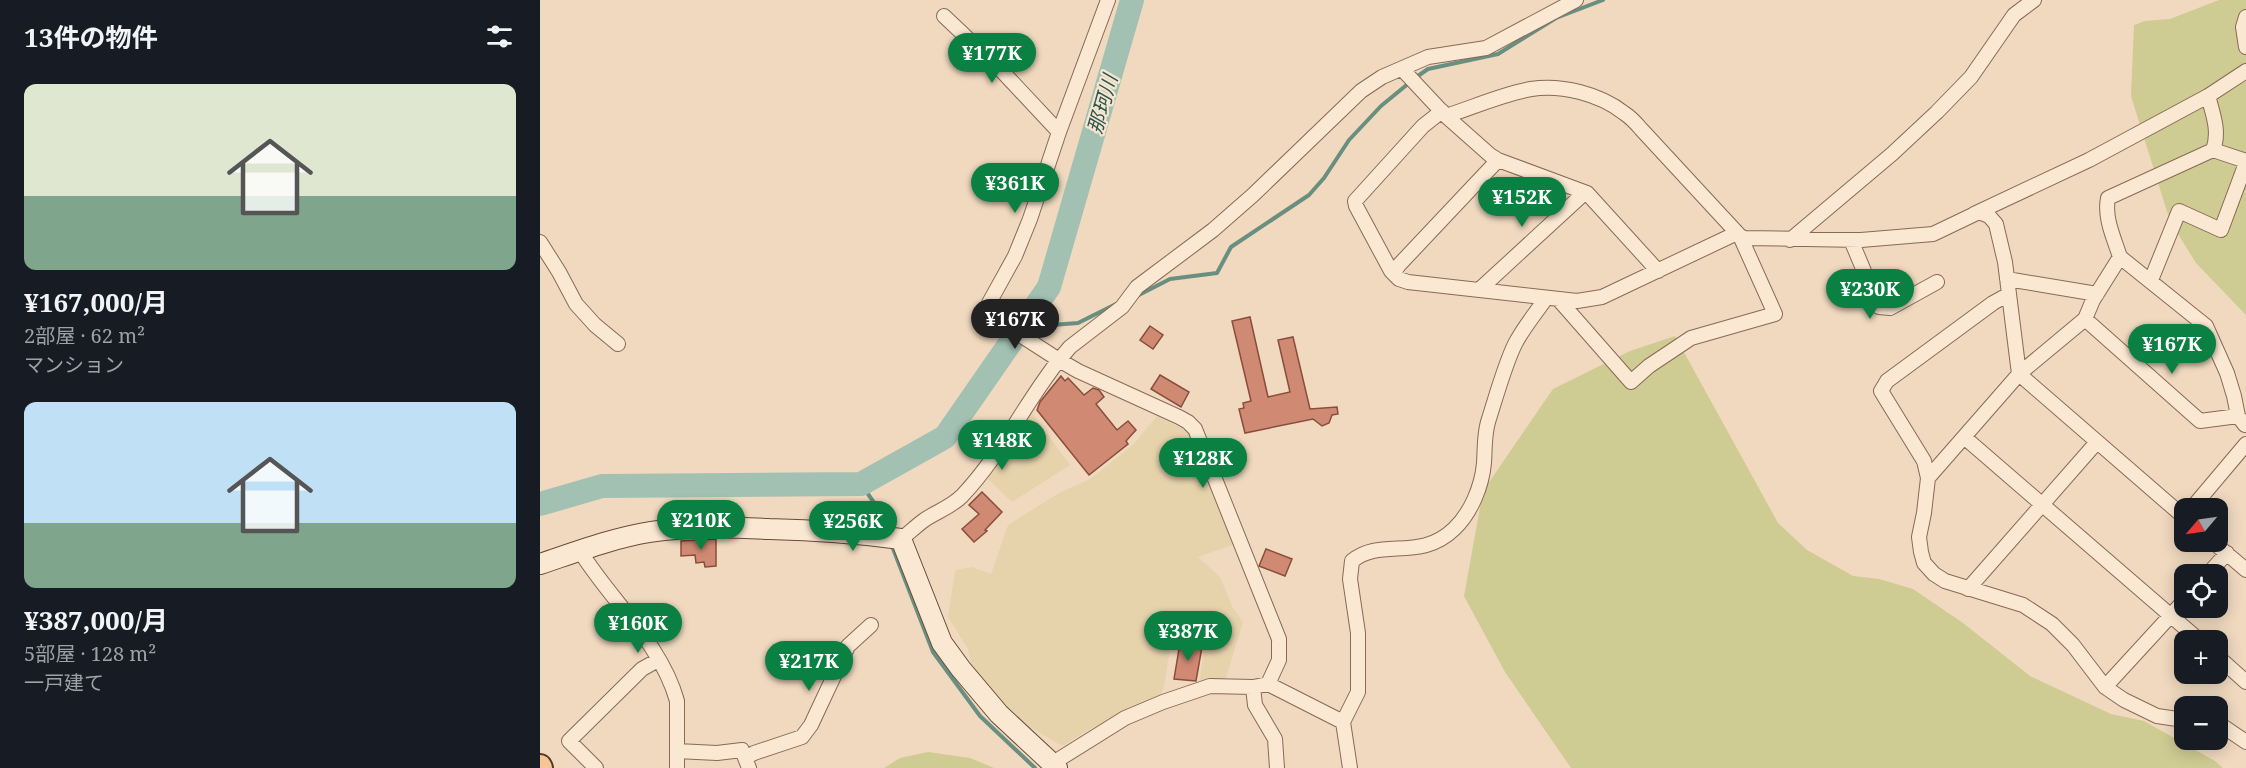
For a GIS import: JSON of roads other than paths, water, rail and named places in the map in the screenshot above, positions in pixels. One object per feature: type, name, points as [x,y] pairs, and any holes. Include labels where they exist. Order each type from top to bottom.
[{"type":"street","points":[[1108,0],[1059,132],[1030,219],[990,311],[1078,371],[1179,417],[1195,429],[1279,639],[1279,660],[1268,684]]},
{"type":"street","points":[[540,564],[648,532],[711,527],[822,530],[901,539],[924,521],[943,511],[979,477],[1011,433],[1056,358],[1122,307],[1137,287],[1213,230],[1254,195],[1353,98],[1382,77],[1438,54],[1486,48],[1576,0]]},
{"type":"street","points":[[1790,240],[1892,154],[1937,112],[1971,77],[2014,15],[2034,0]]},
{"type":"street","points":[[944,16],[1000,69],[1059,132]]},
{"type":"street","points":[[2246,17],[2243,27],[2246,47]]},
{"type":"street","points":[[1402,69],[1444,114],[1490,155],[1587,194],[1658,271]]},
{"type":"street","points":[[1552,299],[1631,382],[1649,366],[1691,338],[1775,314],[1738,235],[1641,129],[1624,113],[1594,98],[1556,88],[1533,89],[1444,114],[1423,126],[1356,201],[1356,206],[1393,273],[1399,279],[1408,282],[1479,290],[1577,302],[1602,297],[1738,235],[1751,239],[1851,240],[1933,234],[2089,160],[2208,96],[2246,71]]},
{"type":"street","points":[[2085,319],[2200,421],[2242,420],[2227,373],[2206,326],[2120,256],[2106,206],[2108,198],[2213,150],[2217,141],[2215,121],[2208,96]]},
{"type":"street","points":[[2151,280],[2179,211],[2221,230],[2246,162],[2213,150]]},
{"type":"street","points":[[1393,273],[1498,160]]},
{"type":"street","points":[[1479,290],[1580,197],[1587,194]]},
{"type":"street","points":[[1974,214],[1979,212],[1984,214],[1996,224],[2007,279],[2019,374],[2174,508]]},
{"type":"street","points":[[1851,240],[1879,307],[1890,308],[1937,282]]},
{"type":"street","points":[[540,242],[560,272],[576,304],[618,344]]},
{"type":"street","points":[[1928,478],[2019,374],[2085,319],[2120,256]]},
{"type":"street","points":[[2007,279],[2097,294]]},
{"type":"street","points":[[2009,297],[1993,303],[1887,381],[1882,388],[1881,392],[1924,461],[1928,478],[1919,537],[1924,563],[1934,574],[1945,581],[2023,605],[2052,624],[2073,645],[2105,687],[2145,712],[2174,719]]},
{"type":"street","points":[[1350,768],[1343,722],[1358,692],[1358,633],[1350,579],[1352,561],[1371,550],[1402,550],[1430,544],[1454,529],[1463,518],[1481,480],[1487,425],[1515,344],[1552,299]]},
{"type":"street","points":[[1964,437],[2187,630]]},
{"type":"street","points":[[1968,589],[2097,442]]},
{"type":"street","points":[[2201,498],[2246,444]]},
{"type":"street","points":[[901,539],[942,643],[999,714],[1055,766],[1125,718],[1210,686],[1253,687],[1268,684],[1343,722]]},
{"type":"street","points":[[580,551],[650,643],[674,690],[677,701],[677,768]]},
{"type":"street","points":[[2225,552],[2246,570]]},
{"type":"street","points":[[2218,564],[2227,554]]},
{"type":"street","points":[[2105,687],[2174,612]]},
{"type":"street","points":[[747,763],[754,753],[802,737],[811,725],[848,646],[871,625]]},
{"type":"street","points":[[596,768],[568,741],[642,669],[658,660]]},
{"type":"street","points":[[2228,666],[2246,682]]},
{"type":"street","points":[[1253,687],[1255,705],[1275,739],[1276,768]]},
{"type":"street","points":[[2228,730],[2246,742]]},
{"type":"street","points":[[677,751],[717,753],[742,750],[747,763]]},
{"type":"waterway","name":"那珂川","points":[[540,504],[602,486],[861,484],[945,437],[1049,287],[1132,0]]},
{"type":"waterway","points":[[1415,78],[1428,69],[1498,54],[1556,18],[1603,0]]},
{"type":"waterway","points":[[1135,297],[1170,279],[1217,273],[1231,247],[1309,195],[1324,178],[1349,140],[1381,106],[1409,83]]},
{"type":"waterway","points":[[1026,320],[1052,325],[1078,323],[1116,304]]},
{"type":"waterway","points":[[861,484],[875,504],[887,530]]},
{"type":"waterway","points":[[892,546],[933,652],[980,716],[1035,768]]}]
